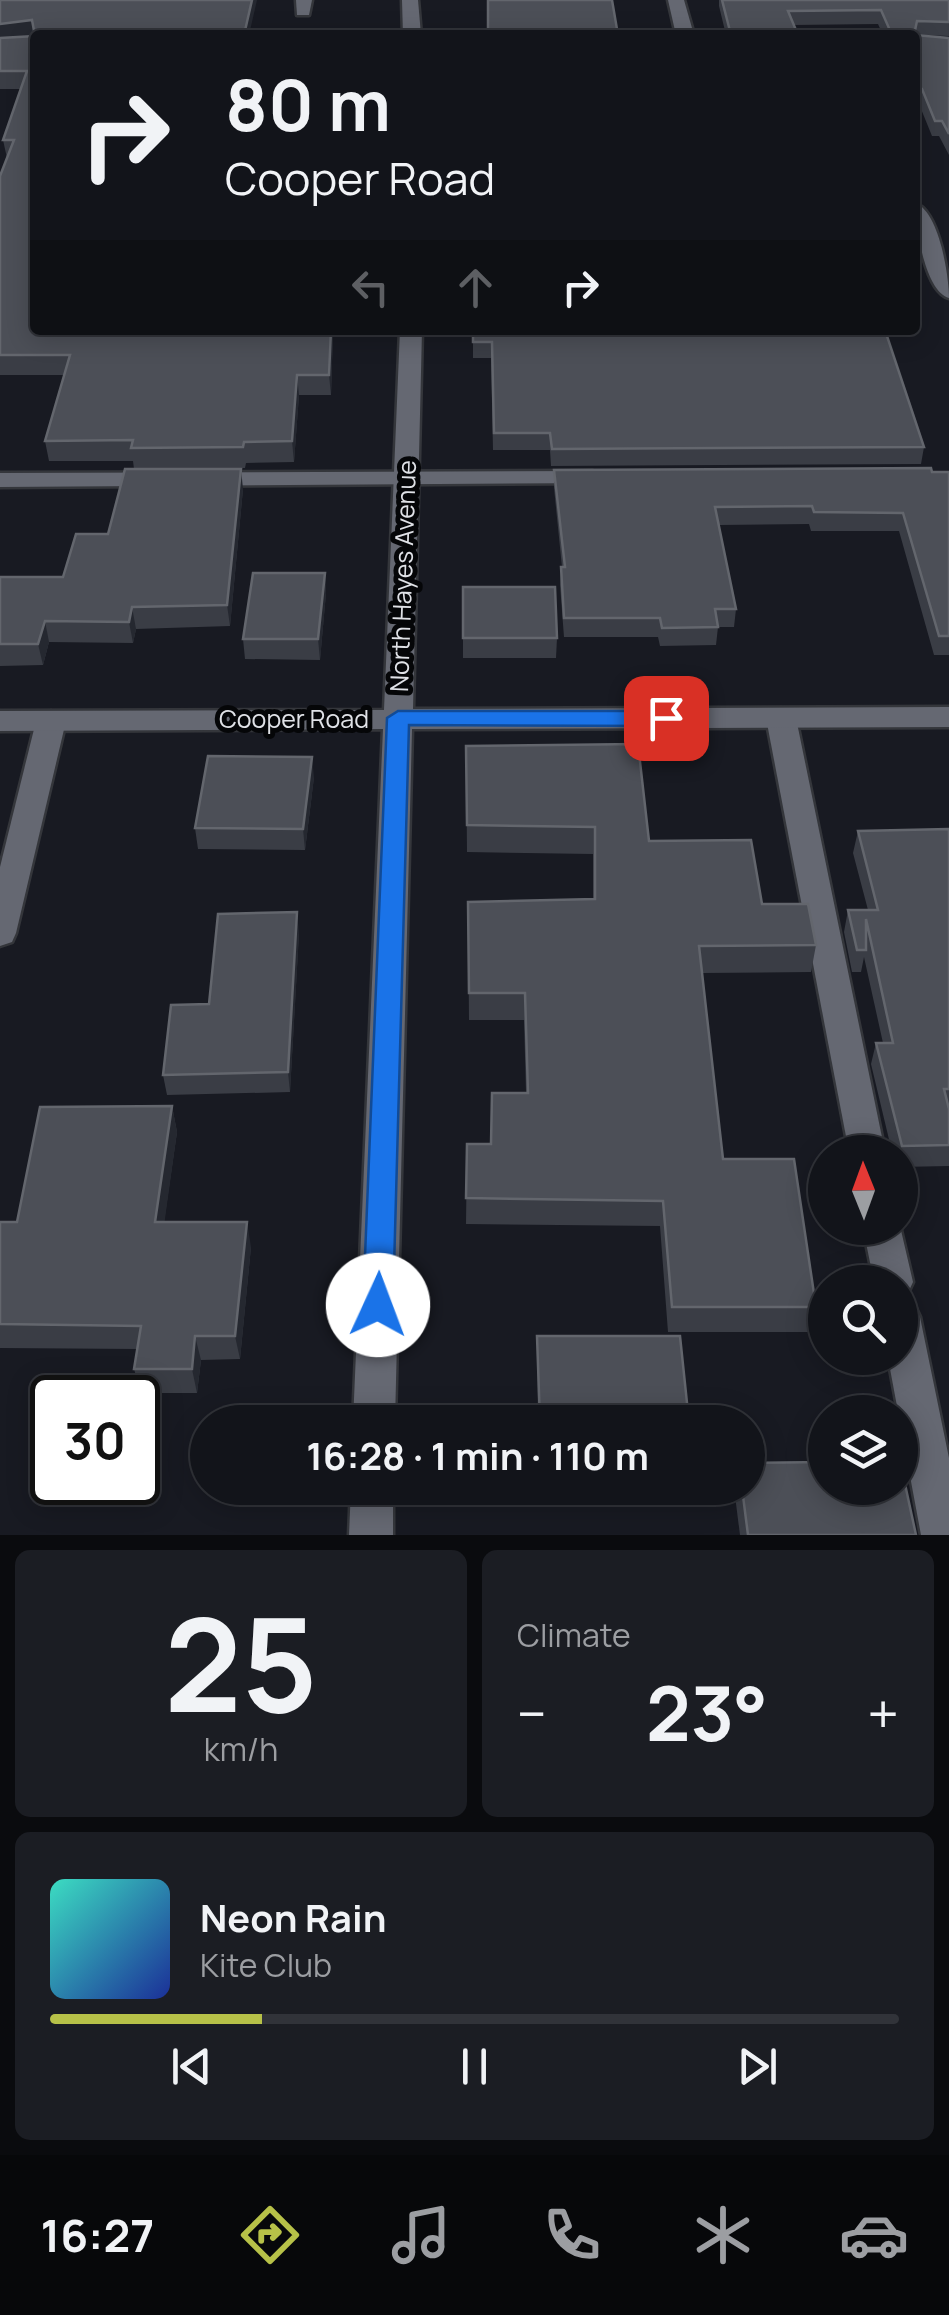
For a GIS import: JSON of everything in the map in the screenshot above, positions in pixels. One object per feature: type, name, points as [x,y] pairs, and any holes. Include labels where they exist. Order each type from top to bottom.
[{"type":"street","points":[[410,0],[412,30]]},
{"type":"street","points":[[676,0],[683,30]]},
{"type":"street","points":[[920,221],[949,292]]},
{"type":"street","name":"North Hayes Avenue","points":[[375,1405],[411,335]]},
{"type":"street","points":[[0,480],[620,477]]},
{"type":"street","name":"Cooper Road","points":[[0,722],[949,717]]},
{"type":"street","points":[[781,718],[864,1135]]},
{"type":"street","points":[[0,933],[51,721]]},
{"type":"street","points":[[911,1375],[943,1535]]},
{"type":"street","points":[[370,1535],[371,1505]]},
{"type":"building","points":[[0,0],[252,0],[245,30],[34,30],[32,20],[0,24]]},
{"type":"building","points":[[488,0],[612,0],[617,30],[488,30]]},
{"type":"building","points":[[722,0],[949,0],[949,22],[917,21],[915,30],[890,30],[881,10],[788,11],[796,30],[730,30]]},
{"type":"building","points":[[920,35],[949,38],[949,134],[942,121],[935,121],[922,89]]},
{"type":"building","points":[[30,36],[30,335],[331,335],[329,375],[297,375],[292,441],[244,442],[243,447],[131,448],[133,440],[45,441],[70,355],[0,355],[0,176],[14,140],[3,140],[27,71],[0,71],[0,38]]},
{"type":"building","points":[[473,335],[887,335],[924,447],[552,449],[550,433],[494,433],[492,342],[473,342]]},
{"type":"building","points":[[931,468],[932,472],[949,472],[949,636],[939,636],[903,513],[814,512],[812,506],[715,507],[736,609],[715,609],[718,627],[662,628],[660,618],[564,618],[561,567],[565,567],[554,470]]},
{"type":"building","points":[[125,469],[241,469],[227,605],[132,607],[129,622],[45,621],[38,644],[0,644],[0,577],[63,577],[76,534],[108,534]]},
{"type":"building","points":[[253,573],[325,573],[318,639],[243,639]]},
{"type":"building","points":[[463,587],[555,587],[557,638],[463,638]]},
{"type":"building","points":[[638,744],[649,841],[751,840],[762,904],[808,904],[816,945],[699,946],[723,1159],[794,1159],[810,1265],[808,1307],[672,1307],[663,1201],[466,1198],[467,1144],[491,1144],[492,1093],[528,1093],[525,993],[469,993],[468,902],[595,899],[595,827],[467,825],[466,746]]},
{"type":"building","points":[[208,756],[312,757],[303,829],[195,828]]},
{"type":"building","points":[[949,829],[949,1089],[944,1089],[949,1109],[949,1145],[918,1146],[918,1135],[899,1135],[876,1043],[893,1043],[866,919],[866,950],[857,950],[848,910],[878,910],[858,831]]},
{"type":"building","points":[[297,912],[288,1072],[163,1075],[171,1005],[209,1004],[218,914]]},
{"type":"building","points":[[172,1106],[155,1222],[247,1222],[235,1336],[195,1336],[192,1369],[134,1369],[141,1326],[0,1324],[0,1222],[17,1222],[40,1107]]},
{"type":"building","points":[[537,1336],[680,1336],[687,1405],[539,1405]]},
{"type":"building","points":[[808,1462],[808,1505],[910,1505],[916,1535],[748,1535],[744,1505],[765,1505],[765,1463]]},
{"type":"route","points":[[378,1305],[398,718],[666,718]]}]
